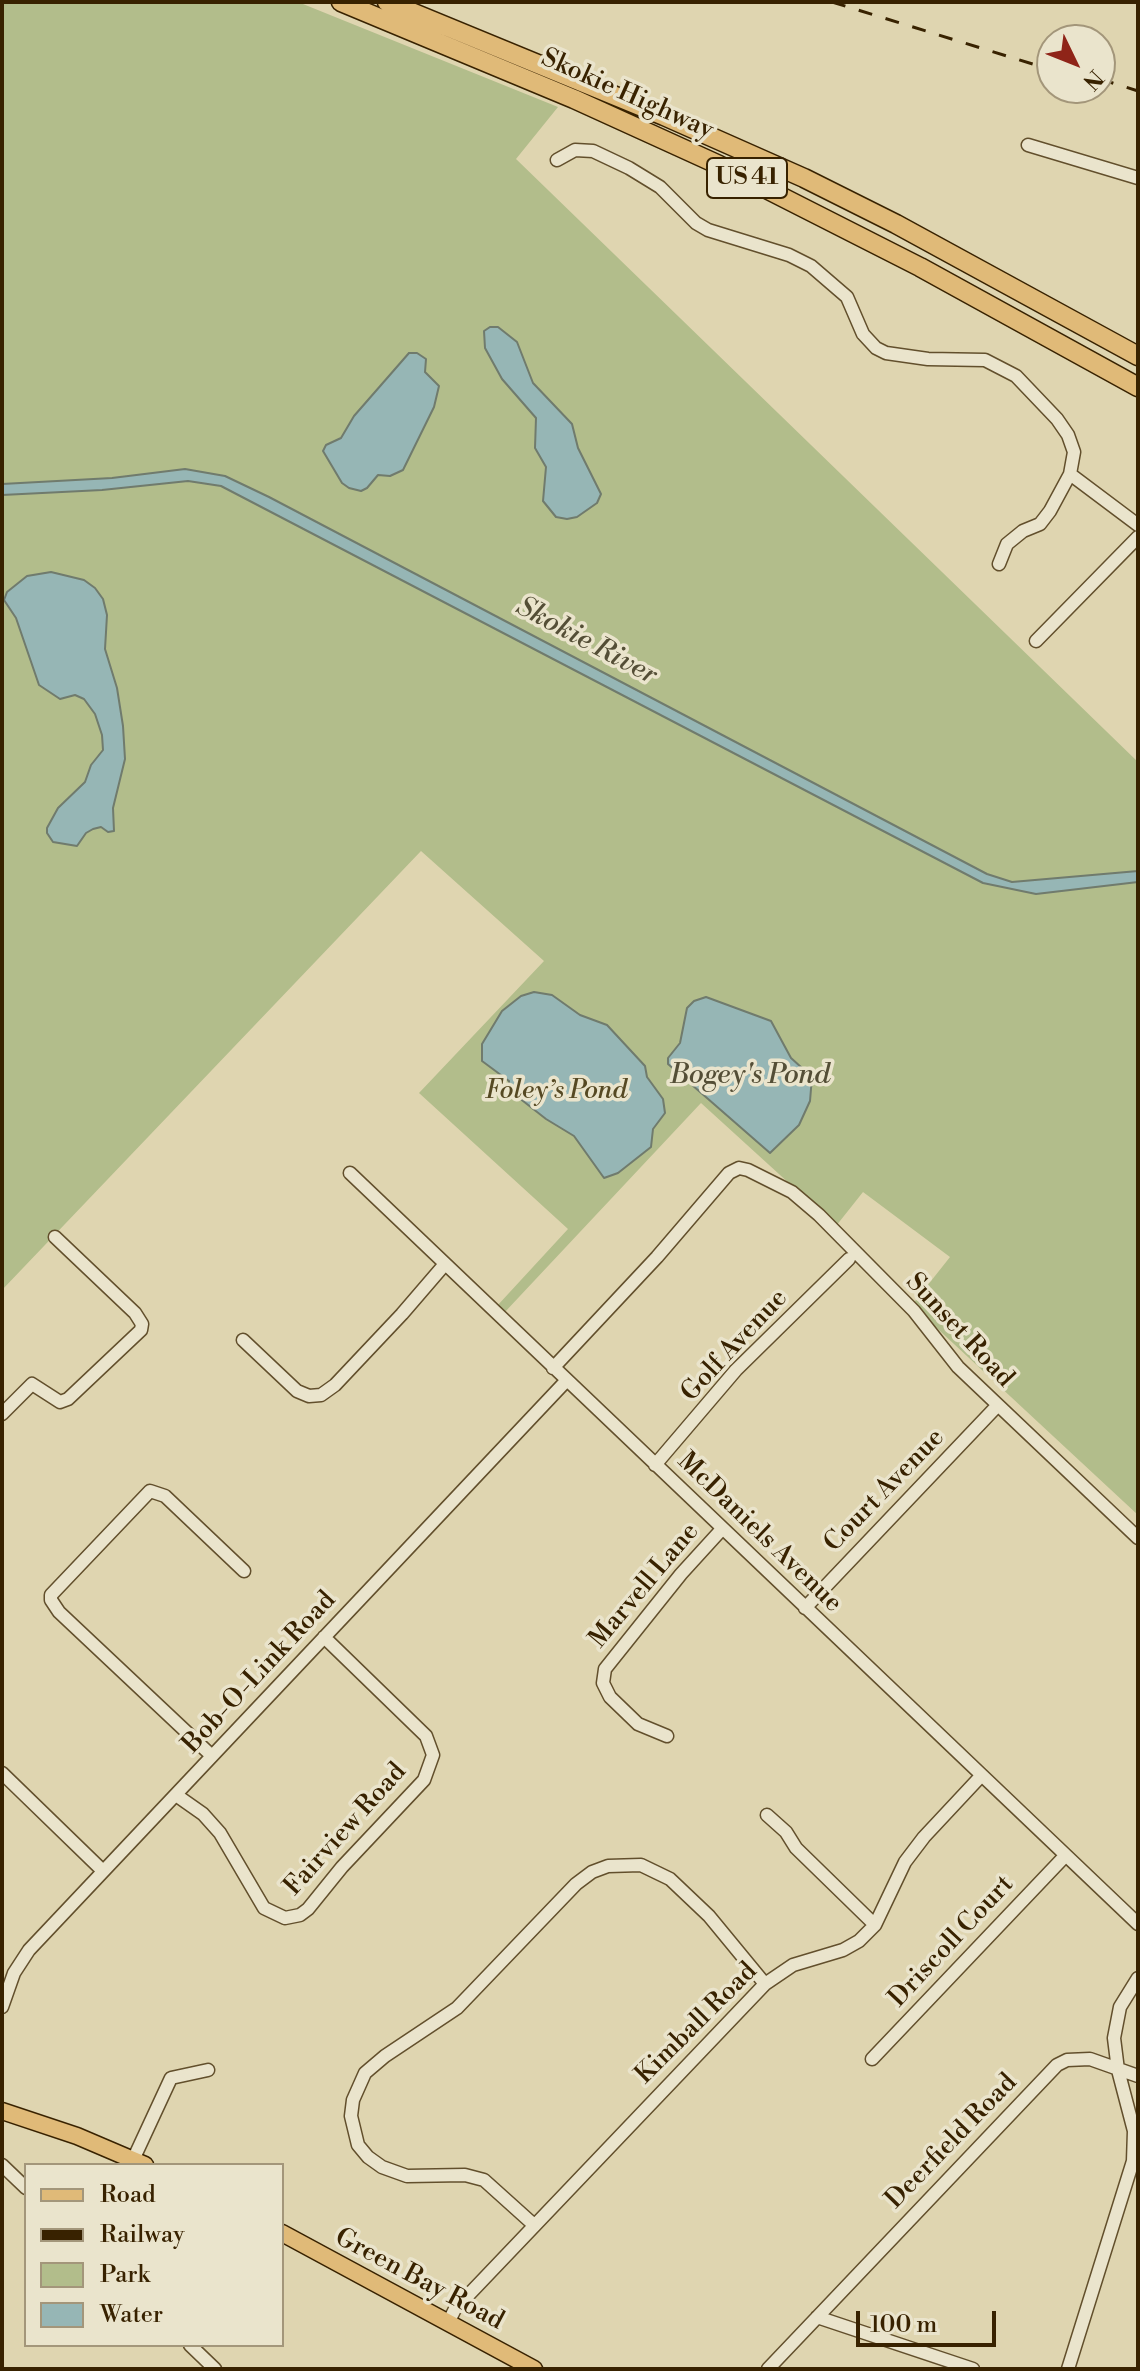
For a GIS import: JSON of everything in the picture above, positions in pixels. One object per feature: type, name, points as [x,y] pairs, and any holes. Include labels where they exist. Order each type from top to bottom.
[{"type":"highway","name":"Skokie Highway","points":[[341,2],[574,99],[719,165],[920,267],[1138,387]]},
{"type":"highway","name":"Skokie Highway","points":[[387,2],[664,116],[804,178],[896,224],[1138,356]]},
{"type":"main road","points":[[2,2111],[77,2136],[139,2162]]},
{"type":"main road","name":"Green Bay Road","points":[[284,2234],[534,2369]]},
{"type":"street","points":[[1028,145],[1138,178]]},
{"type":"street","points":[[557,160],[575,150],[593,151],[660,187],[688,216],[708,230],[789,255],[811,266],[847,297],[863,334],[876,348],[886,353],[928,359],[985,360],[1002,367],[1043,402],[1068,435],[1074,452],[1070,474],[1040,524],[1023,531],[1007,544],[999,564]]},
{"type":"street","points":[[1070,474],[1138,525]]},
{"type":"street","points":[[1036,641],[1138,537]]},
{"type":"street","name":"Sunset Road","points":[[553,1368],[657,1257],[729,1173],[739,1168],[778,1184],[819,1215],[914,1311],[958,1367],[1138,1538]]},
{"type":"street","name":"McDaniels Avenue","points":[[350,1173],[1138,1924]]},
{"type":"street","points":[[2,1414],[32,1384],[60,1402],[68,1399],[141,1330],[142,1324],[135,1313],[55,1237]]},
{"type":"street","name":"Golf Avenue","points":[[655,1465],[736,1370],[849,1259]]},
{"type":"street","points":[[243,1340],[297,1391],[309,1396],[321,1395],[355,1365],[445,1264]]},
{"type":"street","name":"Bob-O-Link Road","points":[[2,2007],[23,1958],[567,1380]]},
{"type":"street","name":"Court Avenue","points":[[805,1608],[998,1405]]},
{"type":"street","points":[[212,1756],[59,1612],[51,1595],[150,1491],[165,1496],[244,1571]]},
{"type":"street","name":"Marvell Lane","points":[[667,1736],[646,1730],[610,1697],[603,1683],[605,1669],[672,1585],[722,1529]]},
{"type":"street","name":"Fairview Road","points":[[176,1795],[214,1825],[264,1908],[285,1918],[300,1915],[308,1909],[342,1867],[424,1780],[433,1755],[426,1736],[324,1637]]},
{"type":"street","points":[[2,1773],[103,1871]]},
{"type":"street","name":"Kimball Road","points":[[448,2323],[455,2309],[765,1984],[793,1965],[843,1950],[859,1941],[875,1925],[905,1862],[981,1776]]},
{"type":"street","points":[[767,1815],[786,1832],[796,1848],[875,1925]]},
{"type":"street","name":"Driscoll Court","points":[[872,2059],[1065,1856]]},
{"type":"street","points":[[534,2225],[484,2180],[465,2175],[407,2176],[382,2167],[368,2157],[358,2145],[351,2116],[357,2086],[374,2063],[457,2008],[576,1884],[592,1872],[608,1866],[641,1865],[670,1879],[709,1916],[765,1984]]},
{"type":"street","points":[[1068,2369],[1133,2161],[1134,2131],[1114,2050],[1116,2023],[1127,1993],[1138,1978]]},
{"type":"street","name":"Deerfield Road","points":[[768,2369],[1057,2065],[1081,2058],[1138,2076]]},
{"type":"street","points":[[139,2162],[171,2078],[208,2070]]},
{"type":"street","points":[[2,2165],[24,2186]]},
{"type":"street","points":[[817,2317],[973,2369]]},
{"type":"street","points":[[192,2347],[215,2369]]},
{"type":"green space","points":[[2,2],[298,2],[558,107],[516,159],[1138,762],[1138,1515],[912,1305],[950,1257],[863,1192],[836,1226],[701,1103],[504,1313],[497,1306],[568,1229],[419,1093],[544,961],[421,851],[2,1290]]},
{"type":"water","points":[[498,327],[517,342],[533,383],[572,424],[578,448],[601,494],[597,503],[577,517],[556,517],[543,501],[546,467],[535,448],[536,418],[502,379],[485,348],[484,331]]},
{"type":"water","points":[[409,353],[417,353],[426,359],[425,372],[439,386],[434,407],[403,470],[390,476],[378,475],[361,491],[349,488],[342,483],[323,451],[326,445],[341,438],[354,416]]},
{"type":"water","points":[[185,469],[225,476],[269,497],[987,874],[1012,882],[1138,871],[1138,882],[1036,894],[983,883],[221,486],[188,481],[102,490],[2,495],[2,484],[112,478]]},
{"type":"water","points":[[51,572],[84,580],[103,599],[107,615],[105,649],[117,688],[123,726],[125,759],[113,808],[114,831],[108,832],[101,827],[93,829],[77,846],[53,842],[47,828],[58,808],[85,782],[91,765],[103,750],[102,735],[95,714],[84,699],[75,695],[60,699],[39,685],[16,618],[4,600],[7,592],[27,576]]},
{"type":"water","name":"Foley’s Pond","points":[[534,992],[552,995],[580,1015],[607,1025],[645,1066],[647,1077],[663,1099],[665,1113],[653,1129],[651,1147],[618,1173],[604,1178],[574,1136],[509,1090],[509,1081],[482,1061],[482,1044],[502,1011],[521,996]]},
{"type":"water","name":"Bogey's Pond","points":[[706,997],[771,1021],[791,1058],[812,1077],[810,1101],[799,1125],[770,1153],[668,1064],[668,1058],[680,1043],[687,1008],[694,1001]]},
{"type":"railway","points":[[832,2],[1036,65]]},
{"type":"railway","points":[[1116,84],[1138,91]]},
{"type":"water label","name":"Skokie River","points":[[586,642]]}]
